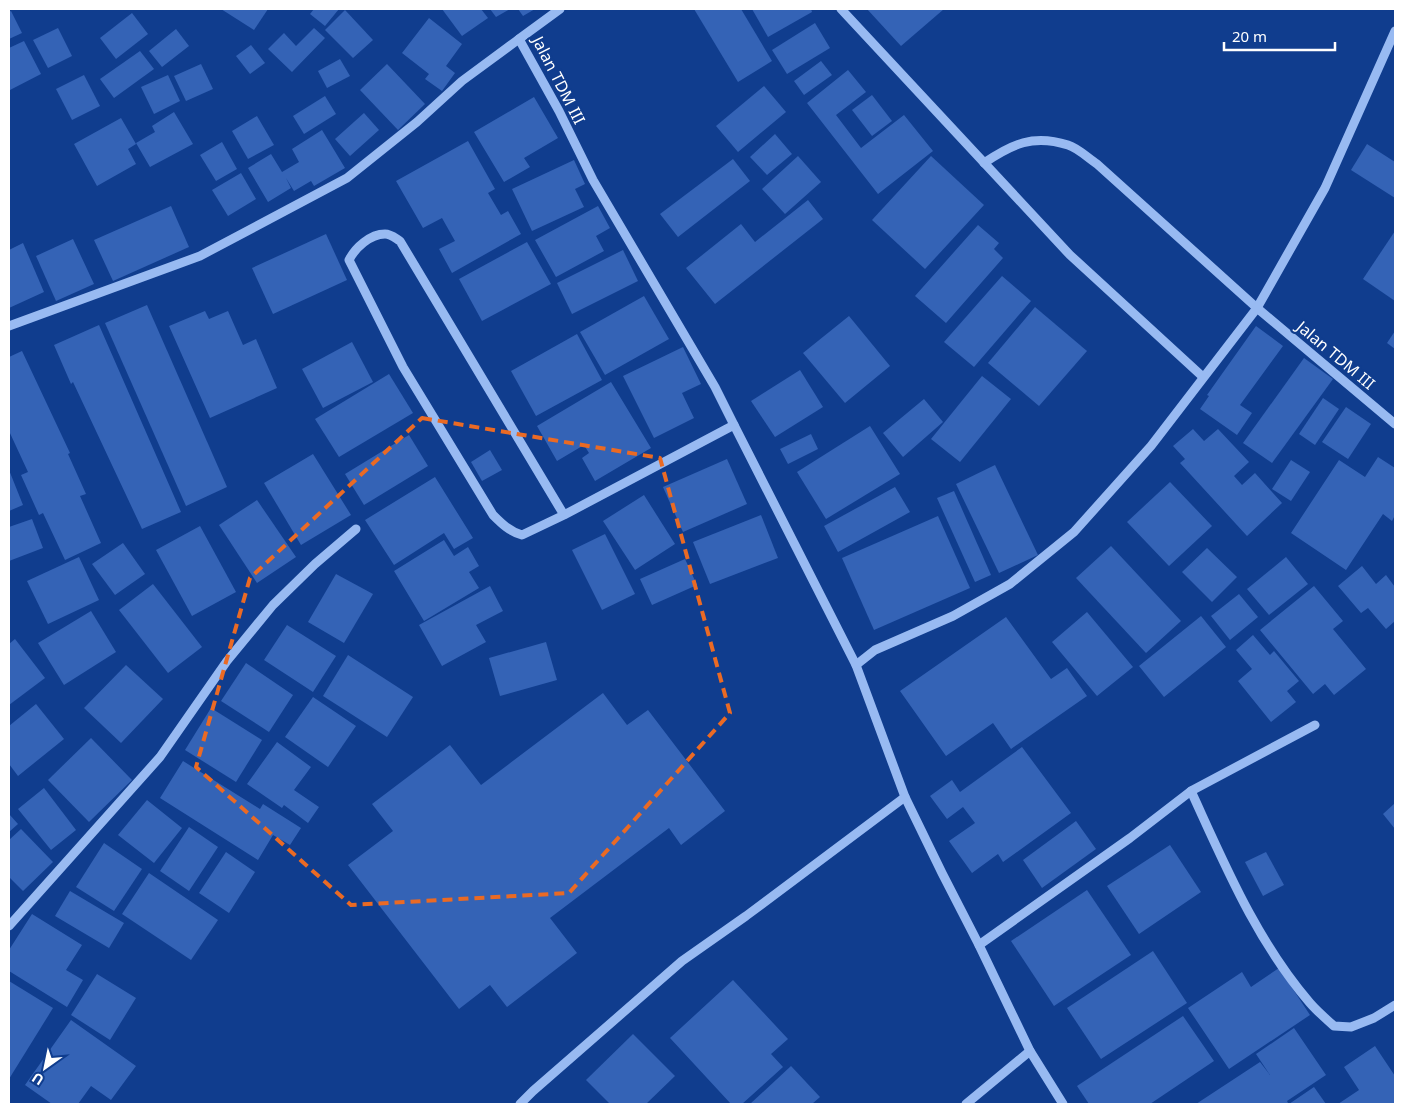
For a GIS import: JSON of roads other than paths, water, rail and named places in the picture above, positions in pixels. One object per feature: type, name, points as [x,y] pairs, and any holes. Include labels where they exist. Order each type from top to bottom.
[{"type":"street","name":"Jalan TDM III","points":[[560,9],[519,39],[559,111],[593,180],[715,387],[856,665],[905,797],[1030,1051],[1063,1104]]},
{"type":"street","points":[[842,9],[1070,255],[1203,377]]},
{"type":"street","points":[[856,665],[875,650],[953,616],[1010,584],[1074,532],[1151,446],[1257,308],[1325,188],[1395,31]]},
{"type":"street","points":[[9,326],[200,256],[347,178],[417,122],[462,81],[519,39]]},
{"type":"street","name":"Jalan TDM III","points":[[984,163],[1006,148],[1034,140],[1069,145],[1097,164],[1257,308],[1395,424]]},
{"type":"street","points":[[564,515],[400,241],[392,235],[385,234],[367,240],[354,251],[349,260],[403,367],[493,515],[503,526],[514,533],[522,535],[564,515],[734,425]]},
{"type":"street","points":[[9,926],[160,757],[227,661],[273,605],[315,564],[356,529]]},
{"type":"street","points":[[979,945],[1130,838],[1191,791],[1315,725]]},
{"type":"street","points":[[1191,791],[1247,911],[1282,967],[1310,1004],[1334,1026],[1351,1027],[1374,1018],[1395,1005]]},
{"type":"street","points":[[520,1104],[682,961],[746,916],[905,797]]},
{"type":"street","points":[[966,1104],[1030,1051]]}]
